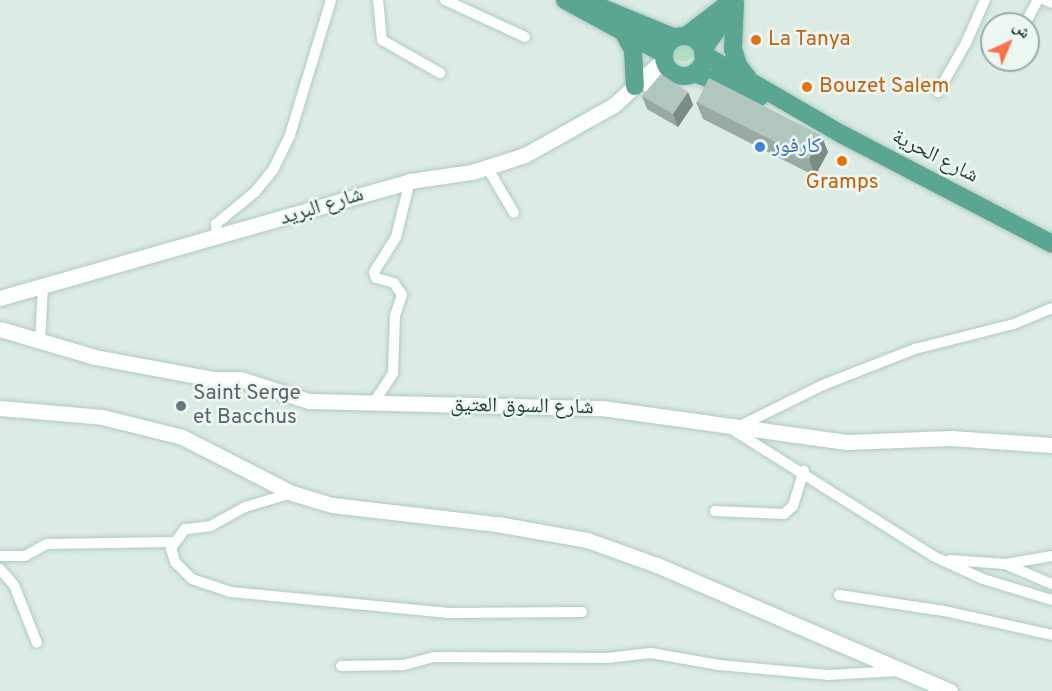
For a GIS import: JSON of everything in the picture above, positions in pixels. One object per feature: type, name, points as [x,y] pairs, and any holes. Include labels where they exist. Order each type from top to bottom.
[{"type":"main road","points":[[565,0],[624,33],[667,62],[798,111]]},
{"type":"main road","points":[[583,0],[698,42],[703,52],[798,111]]},
{"type":"main road","points":[[667,62],[680,37],[735,1]]},
{"type":"main road","points":[[694,73],[703,52],[735,1]]},
{"type":"main road","points":[[735,1],[733,49],[739,67],[749,79]]},
{"type":"main road","points":[[624,33],[633,50],[634,88]]},
{"type":"main road","name":"شارع البريد","points":[[0,298],[217,238],[410,181],[487,167],[538,148],[594,118],[667,62]]},
{"type":"main road","name":"شارع الحرية","points":[[798,111],[1052,244]]},
{"type":"main road","name":"شارع السوق العتيق","points":[[0,329],[95,357],[214,379],[240,379],[309,401],[602,408],[847,442],[951,438],[1052,445]]},
{"type":"main road","points":[[0,408],[102,417],[182,437],[292,493],[360,511],[497,524],[586,540],[657,565],[950,691]]},
{"type":"street","points":[[217,238],[216,224],[255,192],[273,170],[290,135],[331,0]]},
{"type":"street","points":[[378,0],[382,40],[440,73]]},
{"type":"street","points":[[445,0],[525,37]]},
{"type":"street","points":[[938,92],[966,43],[985,0]]},
{"type":"street","points":[[1045,0],[1052,3]]},
{"type":"street","points":[[487,167],[514,213]]},
{"type":"street","points":[[374,404],[393,373],[395,316],[402,295],[394,284],[376,278],[374,272],[396,237],[410,181]]},
{"type":"street","points":[[40,340],[43,286]]},
{"type":"street","points":[[740,426],[824,385],[915,349],[1014,324],[1052,308]]},
{"type":"street","points":[[722,423],[804,471],[933,556],[983,579],[1052,600]]},
{"type":"street","points":[[715,511],[784,514],[793,506],[804,471]]},
{"type":"street","points":[[292,493],[245,507],[211,526],[185,529],[173,542],[171,552],[175,562],[192,579],[231,592],[449,613],[582,612]]},
{"type":"street","points":[[0,556],[25,556],[41,545],[130,540],[173,542]]},
{"type":"street","points":[[933,556],[1005,564],[1052,556]]},
{"type":"street","points":[[1005,564],[1052,584]]},
{"type":"street","points":[[0,569],[14,585],[37,643]]},
{"type":"street","points":[[839,595],[944,611],[1052,635]]},
{"type":"street","points":[[341,666],[404,665],[434,657],[607,658],[651,653],[719,665],[828,675],[899,671]]},
{"type":"green space","points":[[683,42],[690,45],[693,52],[690,59],[683,62],[676,59],[673,52],[676,45]]},
{"type":"building","points":[[661,74],[688,92],[673,114],[642,96]]},
{"type":"building","points":[[709,78],[821,135],[809,159],[697,102]]},
{"type":"place","name":"La Tanya","points":[[756,40]]},
{"type":"place","name":"Bouzet Salem","points":[[807,87]]},
{"type":"place","name":"كارفور","points":[[760,147]]},
{"type":"place","name":"Gramps","points":[[842,161]]},
{"type":"place","name":"Saint Serge et Bacchus","points":[[181,406]]}]
